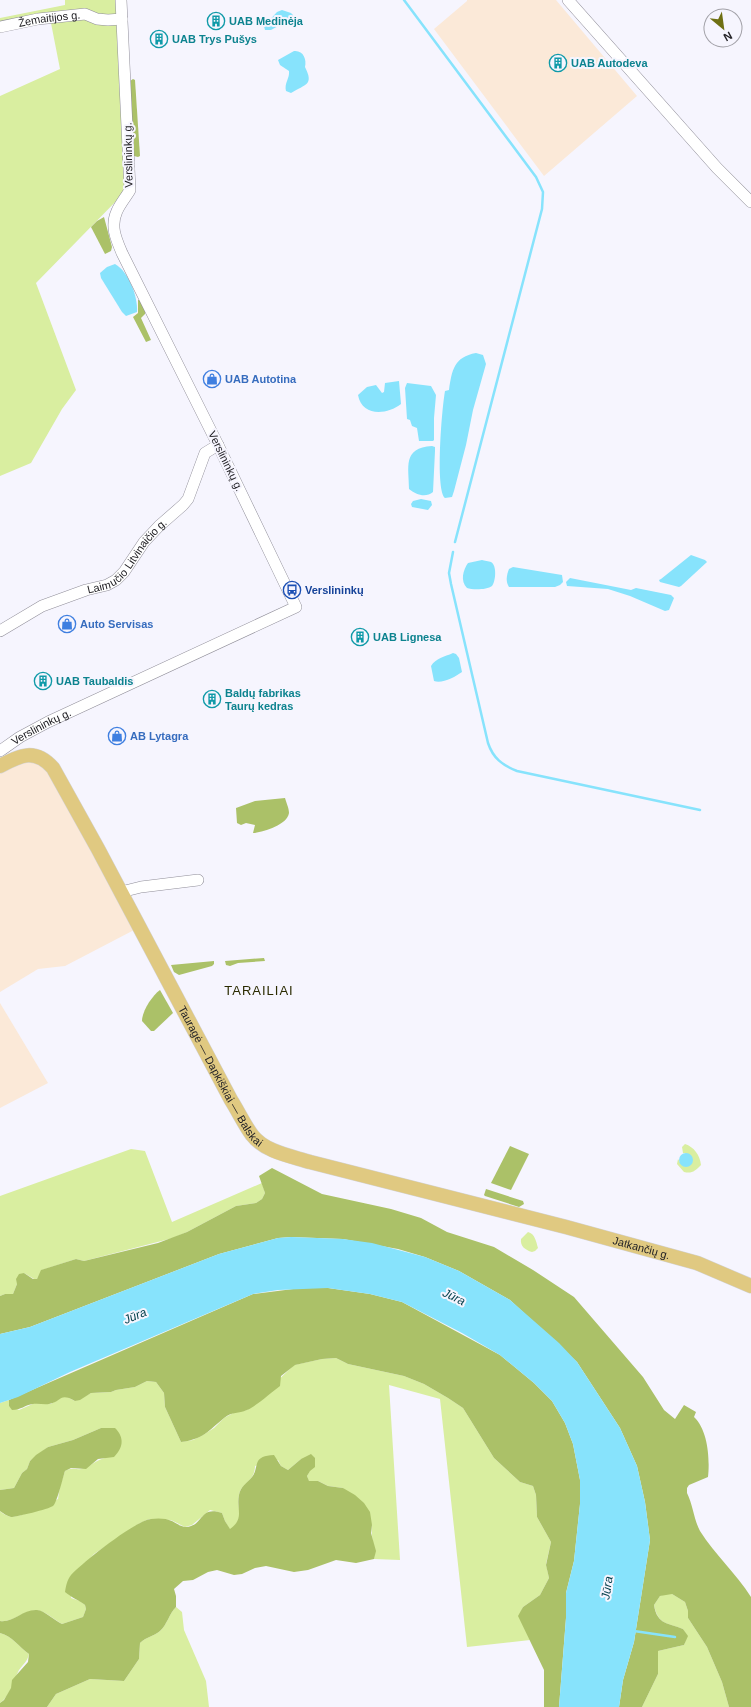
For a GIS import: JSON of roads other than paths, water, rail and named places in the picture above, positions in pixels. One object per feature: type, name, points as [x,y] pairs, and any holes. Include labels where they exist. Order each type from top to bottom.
[{"type":"main road","name":"Tauragė — Dapkiškiai — Balskai","points":[[0,766],[19,757],[27,755],[39,756],[48,763],[58,776],[231,1100],[252,1135],[257,1140],[275,1151],[310,1162],[528,1217]]},
{"type":"main road","name":"Jatkančių g.","points":[[528,1217],[697,1263],[751,1286]]},
{"type":"street","name":"Verslininkų g.","points":[[0,751],[20,737],[48,722],[296,608],[218,445],[136,281],[114,232],[114,222],[117,211],[130,190],[121,0]]},
{"type":"street","points":[[568,0],[645,88],[736,188],[751,202]]},
{"type":"street","name":"Žemaitijos g.","points":[[0,27],[38,19],[85,14],[97,19],[122,19]]},
{"type":"street","name":"Laimučio Litvinaičio g.","points":[[0,631],[42,606],[86,590],[107,585],[116,580],[124,572],[144,542],[159,526],[183,505],[188,498],[205,453],[218,445]]},
{"type":"street","points":[[121,892],[198,880]]},
{"type":"water","points":[[282,10],[291,13],[293,18],[271,30],[265,30],[264,26],[277,12]]},
{"type":"water","points":[[294,51],[300,52],[304,56],[305,67],[309,77],[304,86],[291,93],[286,91],[289,71],[280,65],[278,60]]},
{"type":"water","points":[[115,264],[120,268],[132,285],[136,299],[137,312],[126,316],[101,278],[100,273],[107,267]]},
{"type":"water","points":[[476,353],[483,355],[486,364],[473,410],[454,491],[452,497],[445,498],[440,480],[440,464],[442,413],[445,391],[449,390],[451,376],[459,361]]},
{"type":"water","points":[[399,381],[401,404],[395,408],[382,412],[376,412],[364,407],[360,402],[358,395],[367,387],[376,385],[382,393],[384,392],[385,383]]},
{"type":"water","points":[[407,383],[431,386],[436,395],[433,441],[419,441],[417,428],[412,426],[410,420],[407,419],[405,388]]},
{"type":"water","points":[[432,446],[435,447],[433,492],[427,495],[421,495],[409,489],[409,460],[416,450]]},
{"type":"water","points":[[421,499],[431,501],[432,505],[428,510],[412,507],[411,504],[413,501]]},
{"type":"water","points":[[691,555],[707,562],[679,587],[660,582],[659,580]]},
{"type":"water","points":[[482,560],[491,562],[494,566],[495,573],[493,584],[490,587],[483,589],[469,589],[465,585],[463,579],[466,566],[468,563]]},
{"type":"water","points":[[513,567],[562,575],[563,582],[555,587],[509,587],[507,575],[509,569]]},
{"type":"water","points":[[570,578],[631,590],[636,588],[671,595],[674,598],[669,610],[665,611],[630,596],[608,589],[567,586],[566,582]]},
{"type":"water","points":[[453,653],[459,658],[462,672],[445,681],[434,681],[431,666],[433,663],[438,659]]},
{"type":"water","points":[[683,1153],[689,1153],[693,1157],[693,1163],[689,1167],[683,1167],[679,1163],[679,1157]]},
{"type":"water","name":"Jūra","points":[[278,1238],[343,1239],[372,1243],[425,1257],[459,1271],[510,1300],[559,1343],[577,1362],[620,1428],[637,1466],[645,1502],[650,1540],[634,1642],[623,1680],[619,1707],[559,1707],[566,1618],[566,1593],[574,1561],[580,1504],[580,1480],[573,1444],[565,1423],[552,1401],[534,1383],[500,1355],[462,1333],[402,1302],[370,1294],[328,1288],[278,1290],[253,1294],[70,1372],[18,1397],[0,1403],[0,1334],[30,1327],[219,1254]]},
{"type":"waterway","points":[[404,0],[536,177],[543,192],[542,209],[455,542]]},
{"type":"waterway","points":[[453,552],[449,573],[451,584],[488,743],[495,757],[517,771],[700,810]]},
{"type":"waterway","points":[[634,1631],[675,1637]]},
{"type":"place","name":"UAB Medinėja","points":[[216,21]]},
{"type":"place","name":"UAB Trys Pušys","points":[[159,39]]},
{"type":"place","name":"UAB Autodeva","points":[[558,63]]},
{"type":"place","name":"UAB Autotina","points":[[212,379]]},
{"type":"place","name":"Verslininkų","points":[[292,590]]},
{"type":"place","name":"Auto Servisas","points":[[67,624]]},
{"type":"place","name":"UAB Lignesa","points":[[360,637]]},
{"type":"place","name":"UAB Taubaldis","points":[[43,681]]},
{"type":"place","name":"Baldų fabrikas Taurų kedras","points":[[212,699]]},
{"type":"place","name":"AB Lytagra","points":[[117,736]]},
{"type":"district","name":"TARAILIAI","points":[[259,990]]}]
